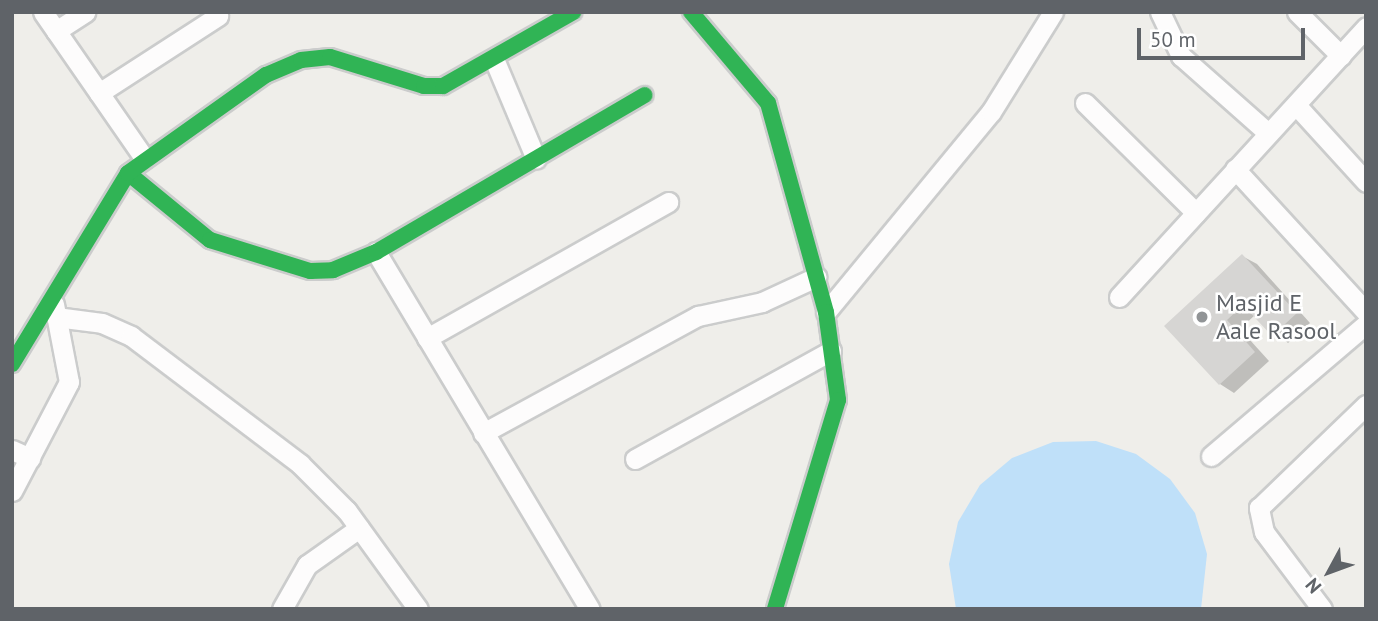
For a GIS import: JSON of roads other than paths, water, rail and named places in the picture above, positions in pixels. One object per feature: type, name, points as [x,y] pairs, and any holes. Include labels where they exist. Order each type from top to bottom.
[{"type":"street","points":[[43,12],[144,158]]},
{"type":"street","points":[[56,31],[85,12]]},
{"type":"street","points":[[12,365],[128,173],[144,158],[266,75],[301,60],[330,57],[434,86],[460,79],[573,12]]},
{"type":"street","points":[[691,12],[768,103],[826,312],[838,400],[775,609]]},
{"type":"street","points":[[826,312],[991,112],[1053,12]]},
{"type":"street","points":[[1160,12],[1181,56],[1268,133]]},
{"type":"street","points":[[1297,12],[1340,56]]},
{"type":"street","points":[[99,93],[218,16]]},
{"type":"street","points":[[1119,297],[1366,27]]},
{"type":"street","points":[[494,59],[536,159]]},
{"type":"street","points":[[128,173],[210,240],[310,271],[333,270],[376,253],[645,95]]},
{"type":"street","points":[[1085,103],[1196,213]]},
{"type":"street","points":[[1296,105],[1366,182]]},
{"type":"street","points":[[1235,169],[1366,312]]},
{"type":"street","points":[[427,338],[668,201]]},
{"type":"street","points":[[376,253],[590,609]]},
{"type":"street","points":[[483,433],[698,316],[762,302],[816,277]]},
{"type":"street","points":[[12,491],[21,454],[69,382],[52,295]]},
{"type":"street","points":[[56,317],[102,323],[131,336],[300,464],[359,528],[418,609]]},
{"type":"street","points":[[1211,456],[1366,324]]},
{"type":"street","points":[[635,459],[831,351]]},
{"type":"street","points":[[1322,609],[1264,532],[1259,508],[1366,405]]},
{"type":"street","points":[[282,609],[307,565],[359,528]]},
{"type":"water","points":[[1096,441],[1136,454],[1170,479],[1195,513],[1207,554],[1201,609],[956,609],[949,564],[958,522],[980,485],[1012,458],[1053,442]]},
{"type":"place","name":"Masjid E Aale Rasool","points":[[1202,317]]}]
